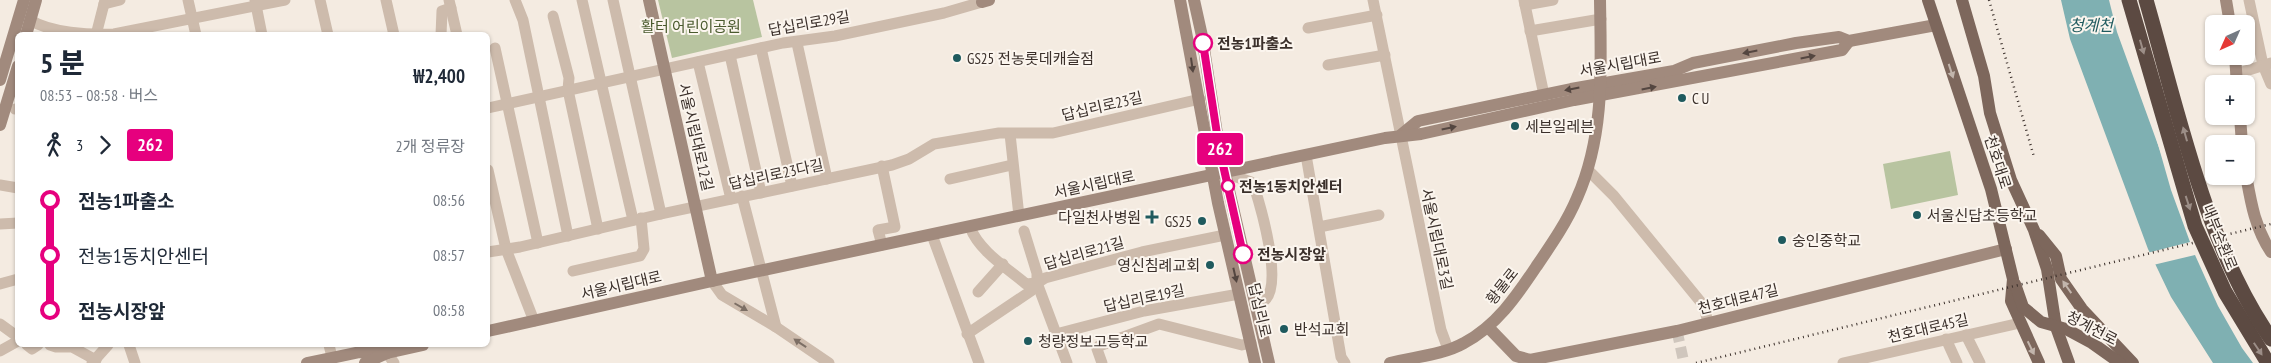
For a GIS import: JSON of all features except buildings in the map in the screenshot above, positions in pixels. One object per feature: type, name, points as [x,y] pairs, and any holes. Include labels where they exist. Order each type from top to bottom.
[{"type":"highway","name":"내부순환로","points":[[2129,0],[2195,226],[2225,292],[2268,363]]},
{"type":"highway","name":"내부순환로","points":[[2146,0],[2208,215],[2245,296],[2271,339]]},
{"type":"main road","points":[[0,80],[24,0]]},
{"type":"main road","points":[[27,32],[36,0]]},
{"type":"main road","name":"서울시립대로12길","points":[[650,0],[712,281]]},
{"type":"main road","name":"답십리로","points":[[1180,0],[1200,99],[1254,304],[1265,362]]},
{"type":"main road","name":"답십리로","points":[[1194,0],[1219,175],[1225,235],[1251,343],[1265,362]]},
{"type":"main road","name":"황물로","points":[[1390,363],[1465,343],[1488,327],[1510,305],[1544,256],[1577,200],[1588,170],[1599,120],[1601,90],[1600,0]]},
{"type":"main road","name":"천호대로","points":[[1928,0],[1990,190],[2013,279],[2011,301],[2039,363]]},
{"type":"main road","name":"천호대로","points":[[1962,0],[1984,76],[1990,113],[2011,180],[2034,230],[2047,268],[2056,327],[2069,363]]},
{"type":"main road","points":[[2226,0],[2228,15]]},
{"type":"main road","name":"서울시립대로","points":[[490,331],[761,270],[1219,175],[1401,135],[1421,134],[1601,90],[1842,50],[1849,41],[1936,25]]},
{"type":"main road","points":[[0,126],[9,109],[15,80]]},
{"type":"main road","name":"서울시립대로","points":[[1401,135],[1418,121],[1544,95],[1601,90]]},
{"type":"main road","points":[[2248,185],[2253,216],[2261,237],[2271,252]]},
{"type":"main road","points":[[2034,230],[2056,256],[2061,279],[2082,309],[2132,363]]},
{"type":"main road","name":"천호대로47길","points":[[1488,327],[1516,356],[1530,360],[1708,323],[2006,249]]},
{"type":"main road","name":"청계천로","points":[[2013,279],[2023,307],[2041,322],[2066,329],[2092,343],[2120,363]]},
{"type":"main road","points":[[365,363],[389,360],[418,347]]},
{"type":"main road","points":[[307,363],[331,351],[360,352],[389,360]]},
{"type":"street","points":[[97,32],[105,2],[120,0]]},
{"type":"street","points":[[188,0],[195,32]]},
{"type":"street","points":[[124,32],[255,3],[285,0]]},
{"type":"street","points":[[320,0],[327,32]]},
{"type":"street","points":[[386,0],[393,32]]},
{"type":"street","points":[[515,0],[524,20],[538,97],[568,236]]},
{"type":"street","points":[[582,0],[600,83],[637,219]]},
{"type":"street","points":[[613,0],[661,214]]},
{"type":"street","name":"서울시립대로3길","points":[[1374,0],[1441,330],[1448,349]]},
{"type":"street","points":[[1544,95],[1525,3],[1553,0]]},
{"type":"street","points":[[2248,0],[2271,84]]},
{"type":"street","name":"답십리로29길","points":[[490,108],[761,48],[797,43],[944,14],[984,1]]},
{"type":"street","points":[[255,3],[261,32]]},
{"type":"street","points":[[441,32],[442,12],[450,4]]},
{"type":"street","points":[[450,4],[456,32]]},
{"type":"street","points":[[1308,28],[1377,15]]},
{"type":"street","points":[[553,16],[569,78],[568,90],[598,229]]},
{"type":"street","points":[[1530,31],[1601,19]]},
{"type":"street","points":[[30,20],[37,25],[66,32]]},
{"type":"street","points":[[797,43],[827,178]]},
{"type":"street","points":[[495,48],[538,243]]},
{"type":"street","points":[[761,48],[792,186]]},
{"type":"street","points":[[730,55],[761,193]]},
{"type":"street","points":[[1328,65],[1385,55]]},
{"type":"street","points":[[698,62],[737,198],[761,270],[776,327]]},
{"type":"street","points":[[2244,75],[2267,64]]},
{"type":"street","name":"답십리로23길","points":[[1010,134],[1053,133],[1200,99]]},
{"type":"street","name":"답십리로23다길","points":[[490,252],[538,243],[637,219],[882,166],[910,159],[934,144],[1000,133],[1010,134]]},
{"type":"street","points":[[1010,134],[1019,216]]},
{"type":"street","points":[[1306,155],[1341,357],[1346,363]]},
{"type":"street","points":[[950,179],[1012,165]]},
{"type":"street","points":[[882,166],[895,227],[878,230],[882,245]]},
{"type":"street","points":[[1588,170],[1614,196],[1704,306],[1708,323]]},
{"type":"street","points":[[1219,175],[1251,182],[1254,186],[1272,259],[1271,279],[1267,298],[1265,301],[1254,304]]},
{"type":"street","points":[[490,179],[506,249],[534,321]]},
{"type":"street","points":[[0,184],[15,187]]},
{"type":"street","points":[[1319,227],[1380,215]]},
{"type":"street","name":"서울시립대로","points":[[573,271],[640,256],[644,250],[637,219]]},
{"type":"street","points":[[0,224],[15,223]]},
{"type":"street","points":[[970,227],[979,243],[1026,284],[1037,283]]},
{"type":"street","points":[[1024,231],[1037,273],[1037,283],[1067,363]]},
{"type":"street","points":[[932,234],[979,363]]},
{"type":"street","name":"답십리로21길","points":[[967,334],[1031,291],[1037,283],[1045,278],[1142,252],[1225,235]]},
{"type":"street","points":[[978,292],[1003,264]]},
{"type":"street","points":[[0,284],[15,280]]},
{"type":"street","points":[[712,281],[722,295],[776,327],[830,363]]},
{"type":"street","name":"답십리로19길","points":[[1056,334],[1144,311],[1239,294]]},
{"type":"street","name":"천호대로45길","points":[[1843,363],[2020,323]]},
{"type":"street","points":[[0,324],[15,336]]},
{"type":"street","points":[[1102,363],[1097,349],[1099,346],[1159,324],[1242,345],[1251,343]]},
{"type":"street","points":[[1966,335],[1980,363]]},
{"type":"street","points":[[1946,339],[1957,363]]},
{"type":"street","points":[[0,351],[15,344]]},
{"type":"street","points":[[56,347],[72,347],[94,362],[106,347]]},
{"type":"street","points":[[130,347],[135,363]]},
{"type":"green space","name":"활터 어린이공원","points":[[658,0],[753,0],[762,37],[672,58]]},
{"type":"green space","points":[[1950,151],[1958,195],[1891,209],[1883,164]]},
{"type":"water","name":"청계천","points":[[2061,0],[2109,0],[2117,32],[2198,255],[2258,363],[2213,363],[2171,297],[2148,249],[2070,39]]},
{"type":"pier","points":[[2149,113],[2200,254],[2261,363],[2253,363],[2242,348],[2218,306],[2195,255],[2153,265],[2147,253],[2190,242],[2171,190]]},
{"type":"tunnel","points":[[1677,331],[1684,363]]},
{"type":"railway","points":[[1989,0],[2034,157]]},
{"type":"railway","points":[[1696,363],[2271,224]]},
{"type":"bus line","name":"262","points":[[1203,43],[1219,147],[1243,254]]},
{"type":"place","name":"전농1파출소","points":[[1203,43]]},
{"type":"place","name":"GS25 전농롯데캐슬점","points":[[957,58]]},
{"type":"place","name":"C U","points":[[1682,98]]},
{"type":"place","name":"세븐일레븐","points":[[1515,126]]},
{"type":"place","name":"전농1동치안센터","points":[[1228,186]]},
{"type":"place","name":"서울신답초등학교","points":[[1917,215]]},
{"type":"place","name":"다일천사병원","points":[[1152,217]]},
{"type":"place","name":"GS25","points":[[1202,221]]},
{"type":"place","name":"숭인중학교","points":[[1782,240]]},
{"type":"place","name":"전농시장앞","points":[[1243,254]]},
{"type":"place","name":"영신침례교회","points":[[1210,265]]},
{"type":"place","name":"반석교회","points":[[1284,329]]},
{"type":"place","name":"청량정보고등학교","points":[[1028,341]]}]
